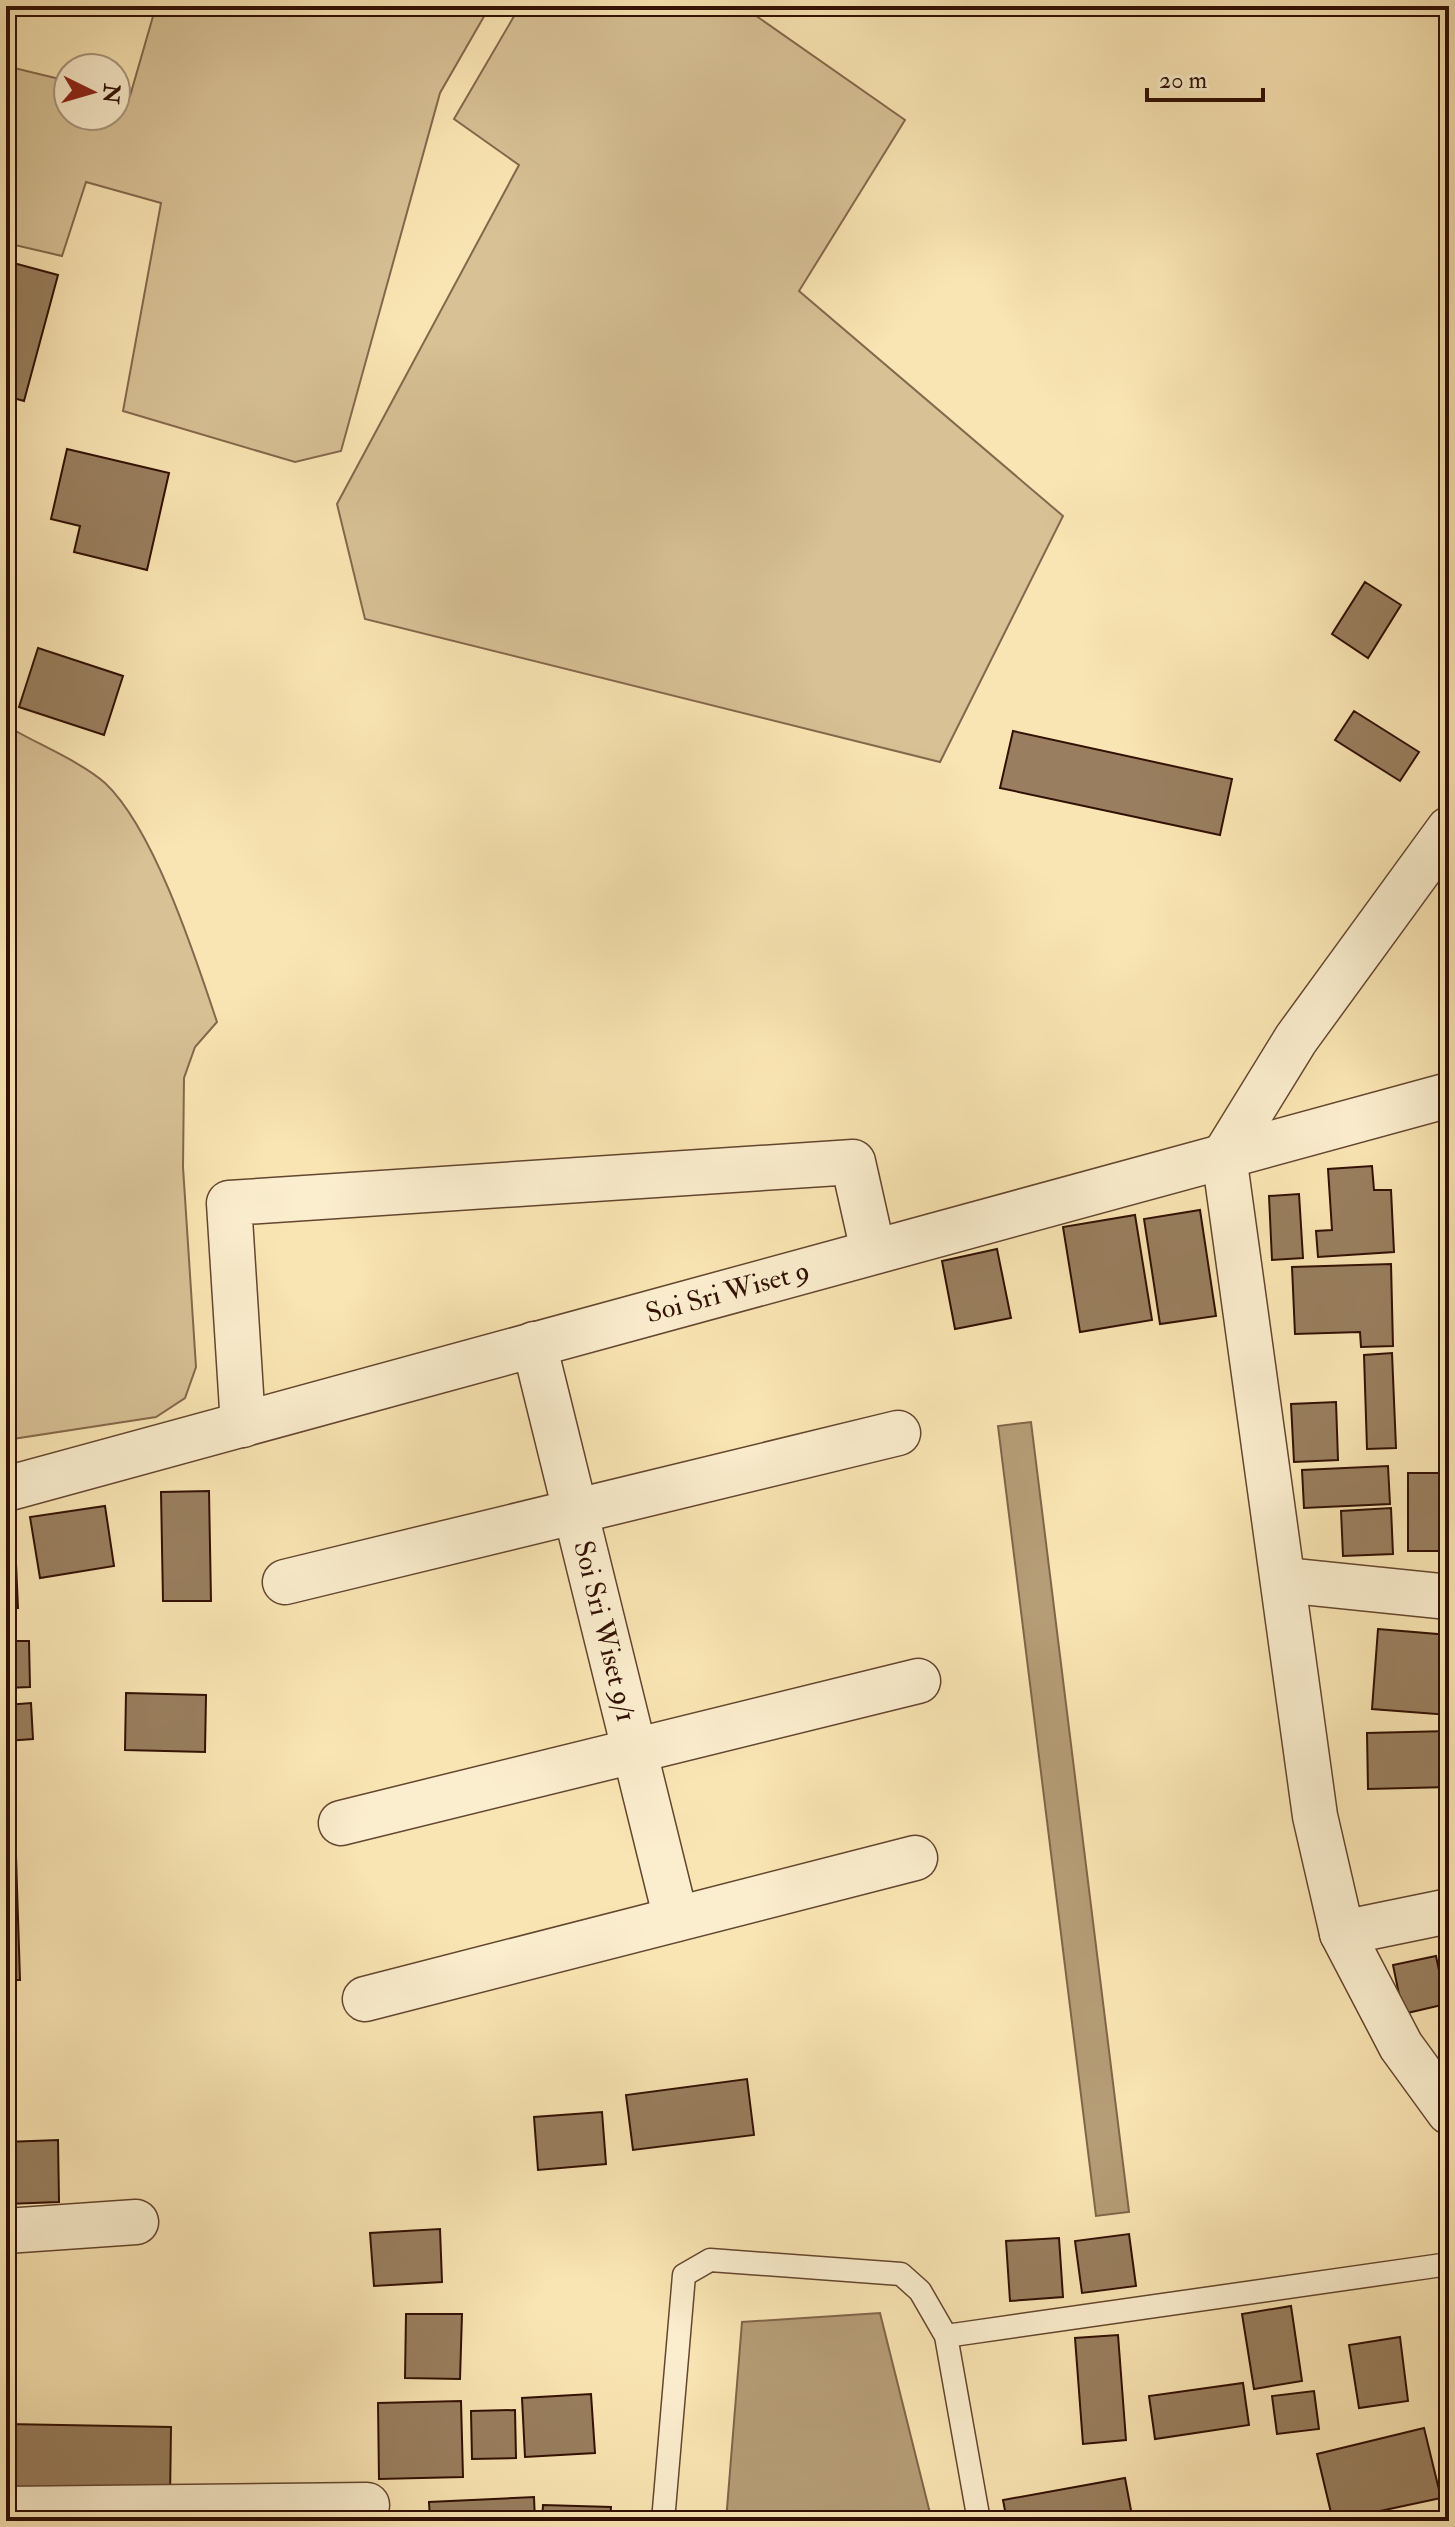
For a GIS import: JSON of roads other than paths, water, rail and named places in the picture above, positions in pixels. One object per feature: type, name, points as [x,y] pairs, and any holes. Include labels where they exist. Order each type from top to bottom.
[{"type":"street","points":[[1449,829],[1296,1039],[1224,1156],[1315,1816],[1342,1933],[1401,2046],[1449,2112]]},
{"type":"street","name":"Soi Sri Wiset 9","points":[[6,1489],[1449,1095]]},
{"type":"street","points":[[243,1425],[229,1203],[853,1162],[873,1251]]},
{"type":"street","name":"Soi Sri Wiset 9/1","points":[[534,1344],[676,1919]]},
{"type":"street","points":[[285,1582],[898,1433]]},
{"type":"street","points":[[1284,1580],[1449,1597]]},
{"type":"street","points":[[341,1823],[918,1681]]},
{"type":"street","points":[[365,1999],[915,1858]]},
{"type":"street","points":[[1342,1933],[1449,1911]]},
{"type":"street","points":[[6,2231],[136,2222]]},
{"type":"street","points":[[6,2509],[367,2505]]},
{"type":"lane","points":[[663,2521],[684,2275],[710,2260],[901,2274],[920,2291],[946,2336],[979,2521]]},
{"type":"lane","points":[[946,2336],[1449,2264]]}]
